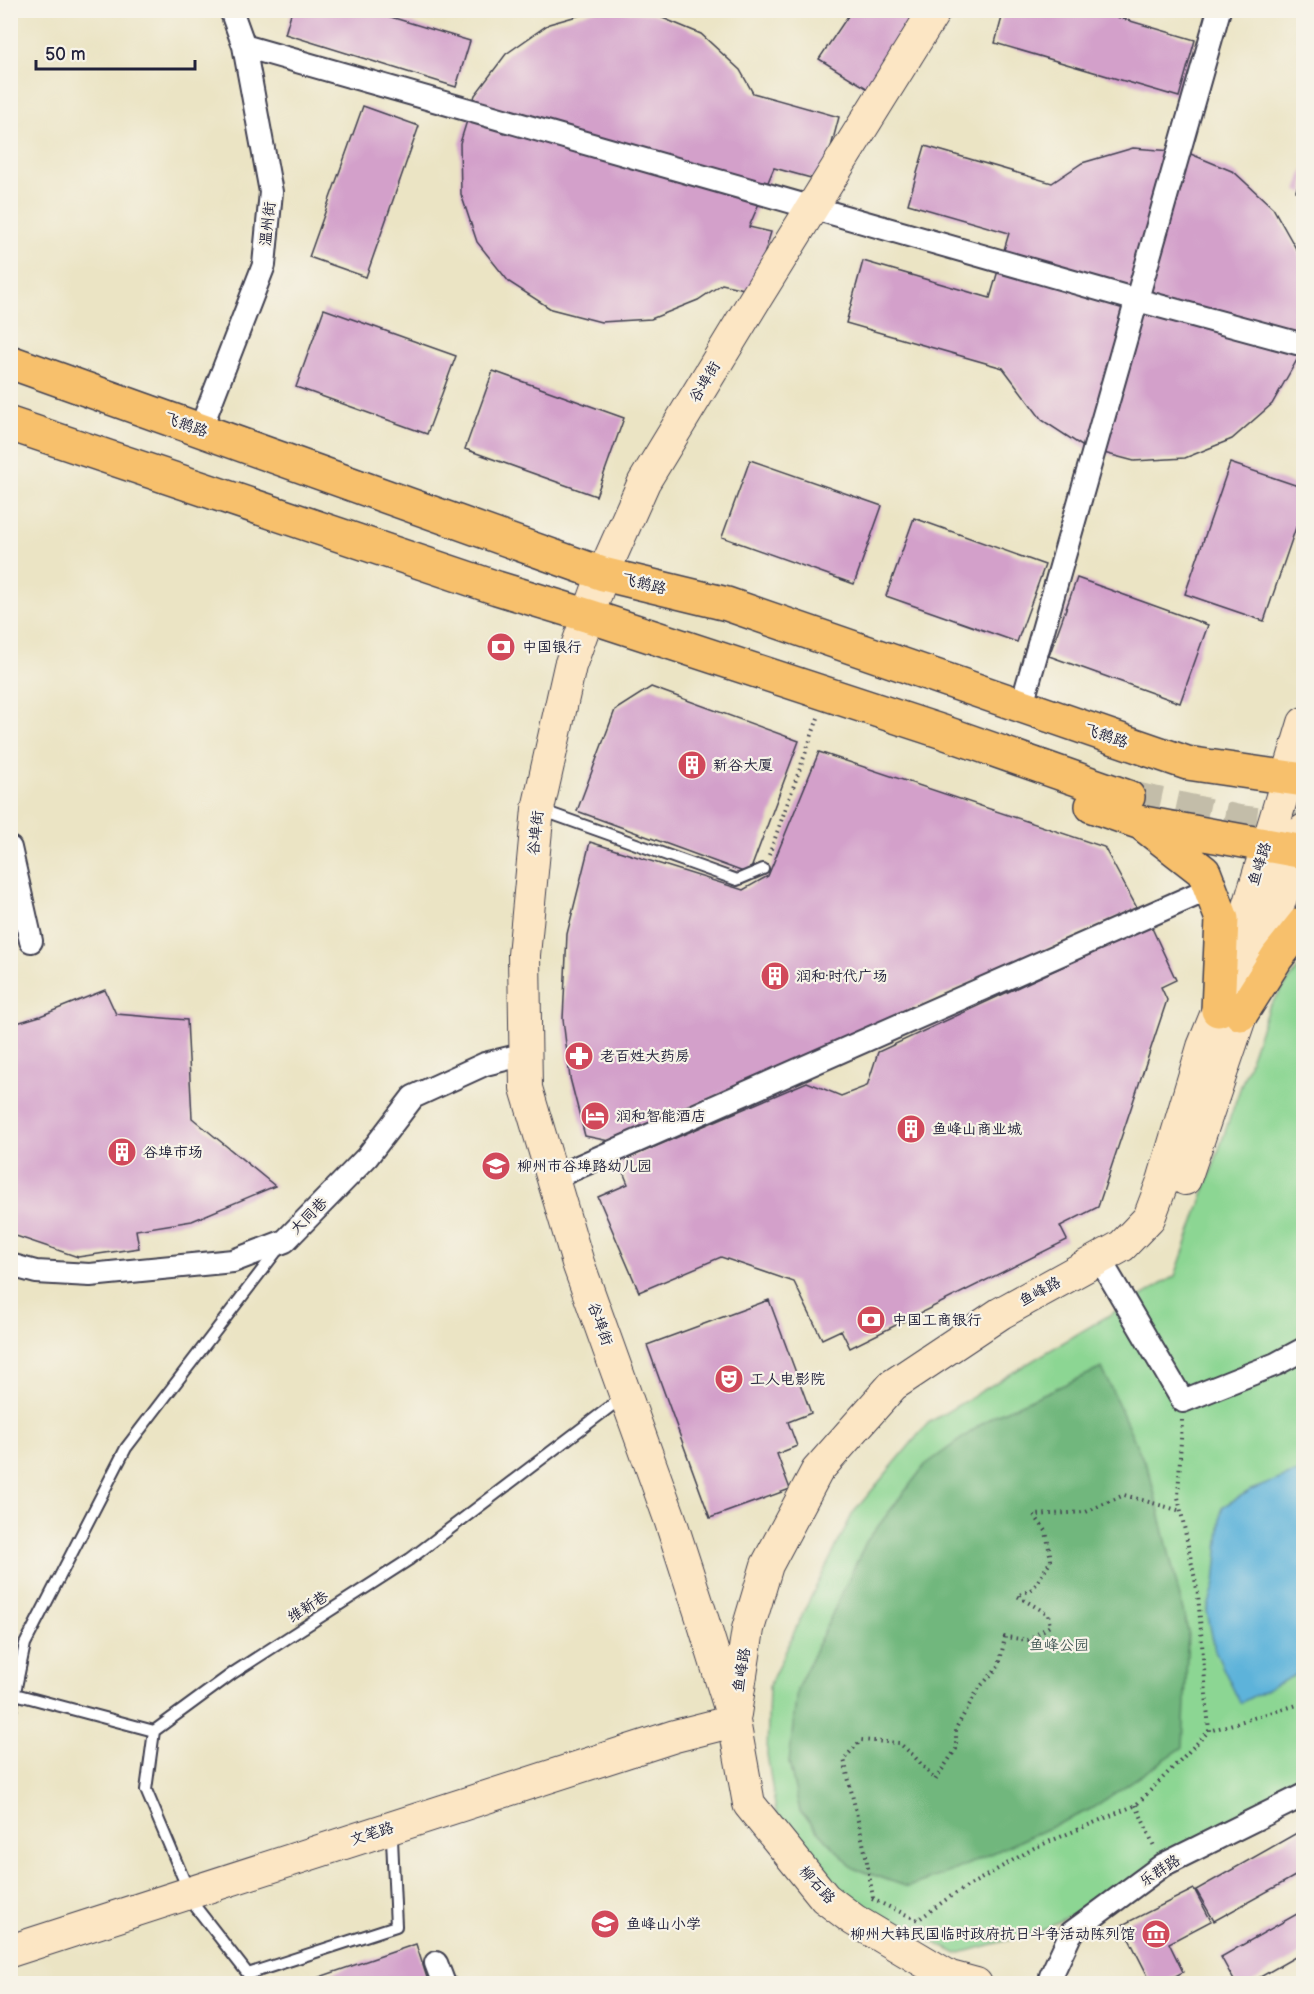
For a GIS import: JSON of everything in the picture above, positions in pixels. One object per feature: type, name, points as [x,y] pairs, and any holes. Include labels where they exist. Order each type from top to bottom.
[{"type":"main road","name":"飞鹅路","points":[[10,363],[603,574],[727,604],[1187,764],[1295,778]]},
{"type":"main road","points":[[10,424],[497,588],[943,732],[1133,809],[1204,872],[1222,920],[1229,1012]]},
{"type":"main road","points":[[589,616],[820,712],[1133,809],[1292,845]]},
{"type":"main road","points":[[1229,1012],[1304,922]]},
{"type":"street","name":"温州街","points":[[200,430],[264,265],[271,192],[244,46],[231,10]]},
{"type":"street","name":"谷埠街","points":[[734,1721],[670,1519],[578,1263],[526,1088],[524,955],[538,809],[570,666],[603,574],[644,482],[934,10]]},
{"type":"street","points":[[1026,690],[1219,10]]},
{"type":"street","points":[[244,46],[1137,300],[1304,345]]},
{"type":"street","name":"鱼峰路","points":[[734,1721],[785,1566],[833,1478],[899,1399],[1103,1265],[1142,1251],[1161,1230],[1183,1186],[1229,1012],[1292,845],[1295,778],[1304,723]]},
{"type":"street","points":[[10,848],[31,941]]},
{"type":"street","points":[[553,1178],[1210,888]]},
{"type":"street","name":"大同巷","points":[[10,1265],[36,1272],[90,1275],[232,1261],[285,1240],[368,1157],[413,1097],[484,1064],[526,1054]]},
{"type":"street","points":[[1103,1265],[1183,1401],[1276,1364],[1304,1349]]},
{"type":"street","name":"文笔路","points":[[10,1951],[193,1899],[389,1828],[675,1736],[734,1721]]},
{"type":"street","name":"柳石路","points":[[734,1721],[749,1804],[825,1898],[863,1909],[950,1977],[976,1983]]},
{"type":"street","name":"乐群路","points":[[1051,1983],[1071,1933],[1163,1865],[1304,1795]]},
{"type":"lane","points":[[538,809],[737,880],[763,869]]},
{"type":"lane","points":[[10,1716],[25,1644],[126,1448],[285,1240]]},
{"type":"lane","name":"维新巷","points":[[154,1731],[233,1673],[410,1559],[626,1395]]},
{"type":"lane","points":[[15,1694],[154,1731],[146,1790],[193,1899],[248,1974],[396,1926],[392,1839],[389,1828]]},
{"type":"path","points":[[763,869],[820,712]]},
{"type":"path","points":[[1183,1401],[1178,1497],[1198,1594],[1209,1731]]},
{"type":"path","points":[[1181,1511],[1124,1496],[1086,1512],[1034,1515],[1046,1531],[1051,1560],[1033,1589],[1017,1596],[1048,1614],[1050,1626],[1028,1640],[1005,1637],[999,1666],[979,1688],[956,1728],[956,1749],[935,1780],[899,1743],[861,1740],[844,1760],[866,1856],[863,1909],[918,1920],[951,1896],[1034,1848],[1136,1805],[1209,1731],[1304,1703]]},
{"type":"path","points":[[1136,1805],[1163,1865]]},
{"type":"green space","name":"鱼峰公园","points":[[1303,962],[1303,1795],[1163,1865],[1041,1931],[957,1954],[836,1892],[776,1812],[767,1754],[769,1686],[853,1513],[928,1423],[1175,1276],[1268,1008]]},
{"type":"green space","points":[[1102,1368],[1150,1475],[1188,1631],[1183,1747],[1091,1809],[953,1871],[908,1887],[853,1868],[800,1811],[789,1763],[797,1689],[866,1542],[925,1465],[993,1416]]},
{"type":"water","points":[[1303,1468],[1303,1671],[1240,1703],[1215,1651],[1207,1611],[1215,1584],[1222,1507],[1251,1490]]},
{"type":"building","points":[[292,10],[368,10],[470,41],[456,87],[285,34]]},
{"type":"building","points":[[598,10],[653,14],[701,34],[740,70],[753,93],[839,117],[822,181],[774,168],[749,227],[771,232],[753,291],[722,284],[698,300],[651,319],[601,322],[551,309],[509,282],[477,242],[461,194],[460,143],[475,95],[506,54],[549,24]]},
{"type":"building","points":[[852,10],[923,10],[873,92],[819,59]]},
{"type":"building","points":[[1004,10],[1093,10],[1195,40],[1179,97],[995,43]]},
{"type":"building","points":[[363,106],[419,126],[366,277],[309,257]]},
{"type":"building","points":[[925,146],[1052,183],[1082,163],[1133,148],[1186,152],[1234,172],[1273,208],[1299,254],[1304,284],[1304,326],[1298,358],[1272,404],[1232,439],[1185,458],[1134,461],[1085,448],[1042,420],[1003,368],[846,323],[863,261],[990,298],[1009,233],[908,204]]},
{"type":"building","points":[[1304,169],[1304,193],[1296,191]]},
{"type":"building","points":[[324,309],[456,356],[427,434],[296,387]]},
{"type":"building","points":[[493,371],[624,418],[596,496],[465,449]]},
{"type":"building","points":[[750,460],[882,506],[854,584],[722,537]]},
{"type":"building","points":[[1230,463],[1304,488],[1304,504],[1264,621],[1185,594]]},
{"type":"building","points":[[914,518],[1045,565],[1017,642],[886,596]]},
{"type":"building","points":[[1077,578],[1208,625],[1180,703],[1049,656]]},
{"type":"building","name":"新谷大厦","points":[[651,687],[799,741],[749,874],[577,811],[615,710]]},
{"type":"building","name":"润和·时代广场","points":[[819,752],[1104,847],[1137,908],[614,1142],[585,1136],[570,1078],[563,1019],[567,934],[590,842],[743,890],[768,876]]},
{"type":"building","name":"鱼峰山商业城","points":[[1151,926],[1176,980],[1161,987],[1167,1000],[1098,1207],[1060,1226],[1067,1240],[850,1348],[841,1330],[822,1339],[794,1282],[721,1257],[639,1292],[598,1197],[628,1184],[619,1162],[807,1082],[841,1096],[867,1086],[878,1052]]},
{"type":"building","name":"谷埠市场","points":[[105,990],[116,1014],[187,1020],[192,1118],[275,1186],[192,1221],[136,1230],[139,1248],[78,1257],[10,1234],[10,1025],[40,1016]]},
{"type":"building","name":"工人电影院","points":[[769,1300],[811,1413],[788,1422],[797,1446],[777,1454],[790,1489],[710,1518],[647,1345]]},
{"type":"building","points":[[1302,1830],[1304,1871],[1214,1921],[1196,1890]]},
{"type":"building","name":"柳州大韩民国临时政府抗日斗争活动陈列馆","points":[[1194,1889],[1211,1921],[1169,1943],[1183,1972],[1161,1984],[1152,1984],[1122,1925]]},
{"type":"building","points":[[1304,1910],[1304,1952],[1248,1984],[1236,1984],[1221,1957]]},
{"type":"building","points":[[416,1944],[429,1984],[302,1984],[302,1983]]},
{"type":"tunnel","points":[[1128,797],[1237,821],[1303,830]]},
{"type":"place","name":"中国银行","points":[[501,647]]},
{"type":"place","name":"新谷大厦","points":[[692,765]]},
{"type":"place","name":"润和·时代广场","points":[[775,976]]},
{"type":"place","name":"老百姓大药房","points":[[579,1056]]},
{"type":"place","name":"润和智能酒店","points":[[595,1116]]},
{"type":"place","name":"鱼峰山商业城","points":[[911,1129]]},
{"type":"place","name":"谷埠市场","points":[[122,1152]]},
{"type":"place","name":"柳州市谷埠路幼儿园","points":[[496,1166]]},
{"type":"place","name":"中国工商银行","points":[[871,1320]]},
{"type":"place","name":"工人电影院","points":[[729,1379]]},
{"type":"place","name":"鱼峰山小学","points":[[605,1924]]},
{"type":"place","name":"柳州大韩民国临时政府抗日斗争活动陈列馆","points":[[1156,1934]]}]
